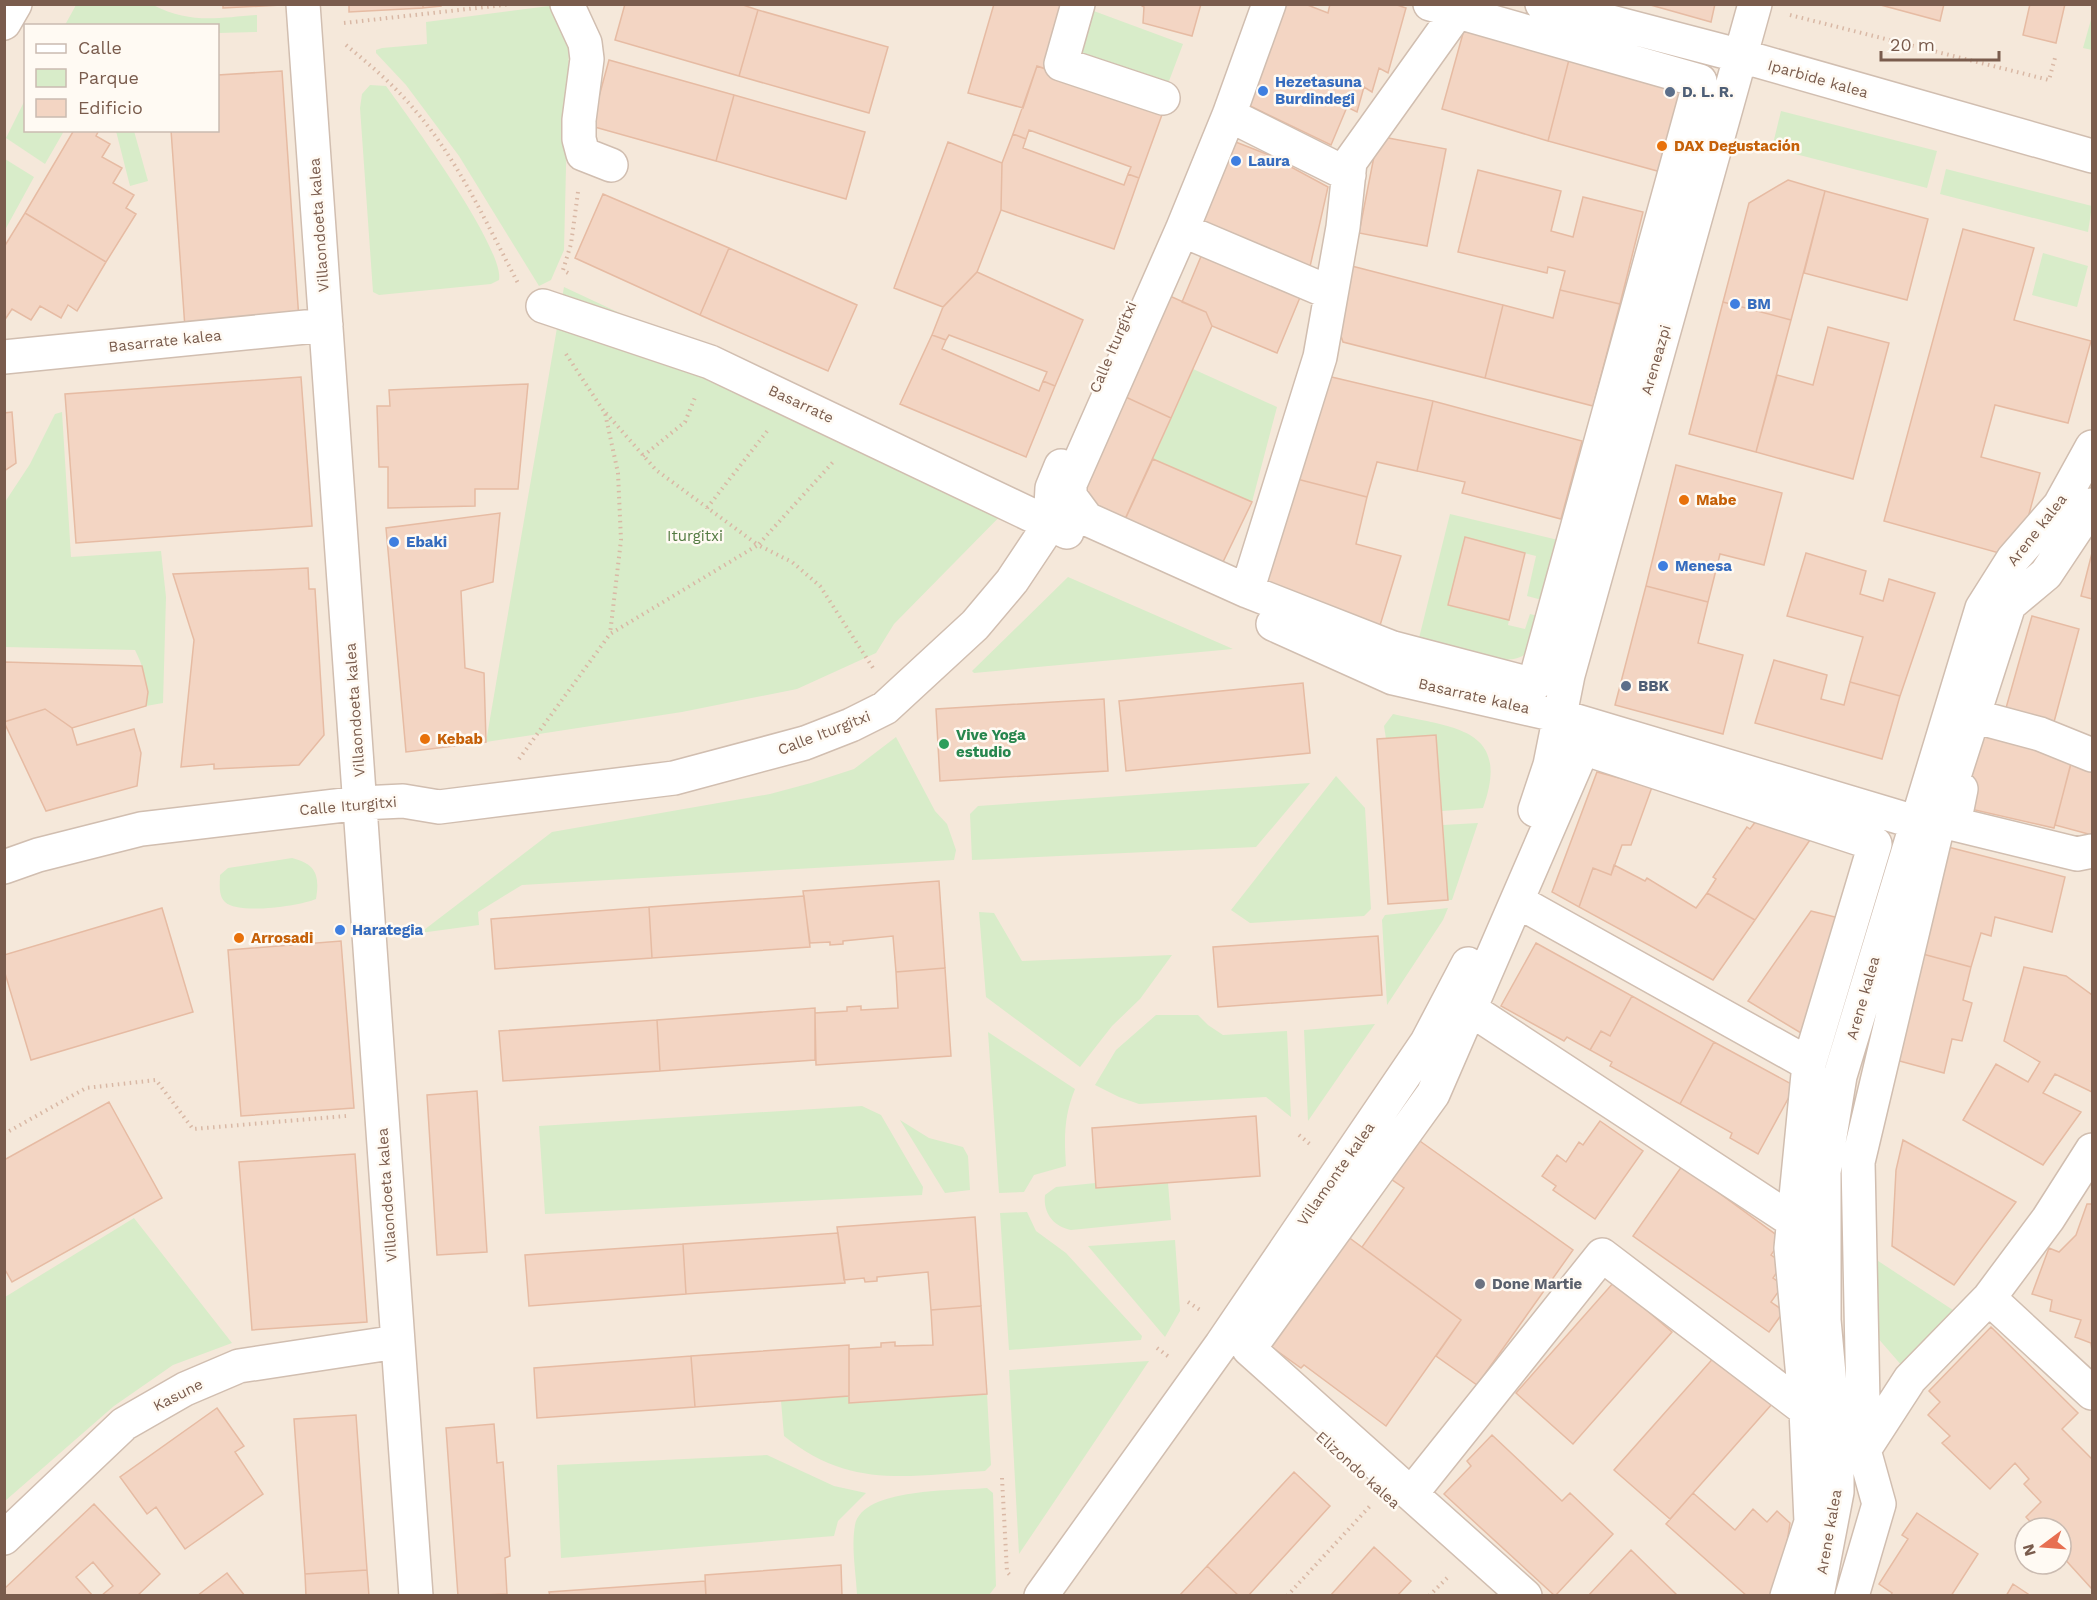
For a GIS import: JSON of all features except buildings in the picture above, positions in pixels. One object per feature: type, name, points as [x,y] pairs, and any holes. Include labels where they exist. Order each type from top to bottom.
[{"type":"street","name":"Villaondoeta kalea","points":[[303,4],[416,1596]]},
{"type":"street","points":[[567,4],[585,43],[587,59],[579,120],[597,160]]},
{"type":"street","points":[[1078,4],[1061,64],[1163,99]]},
{"type":"street","name":"Calle Iturgitxi","points":[[4,867],[38,855],[141,829],[361,803],[403,801],[439,807],[674,778],[805,743],[852,725],[893,702],[975,625],[1012,581],[1050,524],[1052,488],[1134,300],[1247,4]]},
{"type":"street","points":[[1247,591],[1320,357],[1343,227],[1350,162],[1444,8],[1700,81],[1534,685],[1393,648],[1247,591],[1087,519],[1070,496],[1070,483],[1182,230],[1269,4]]},
{"type":"street","name":"Iparbide kalea","points":[[1542,4],[1741,56],[2092,156]]},
{"type":"street","name":"Areneazpi","points":[[1560,716],[1568,675],[1755,4]]},
{"type":"street","points":[[1228,115],[1349,175]]},
{"type":"street","points":[[1182,230],[1331,293]]},
{"type":"street","name":"Basarrate","points":[[543,306],[710,362],[792,399],[1050,524]]},
{"type":"street","name":"Basarrate kalea","points":[[4,357],[326,325]]},
{"type":"street","name":"Arene kalea","points":[[1817,1596],[1837,1492],[1837,1460],[1824,1320],[1824,1172],[1840,1076],[1915,822],[1982,608],[2013,559],[2060,504],[2092,447]]},
{"type":"street","points":[[1852,1596],[1879,1504],[1864,1450],[1858,1162],[1937,829],[2009,605],[2046,574],[2092,505]]},
{"type":"street","name":"Basarrate kalea","points":[[1050,524],[1392,678],[1560,716],[1915,822]]},
{"type":"street","name":"Villamonte kalea","points":[[1041,1596],[1221,1345],[1427,1042],[1511,882],[1550,765],[1560,716]]},
{"type":"street","points":[[1973,716],[2040,734],[2092,755]]},
{"type":"street","points":[[1973,716],[1954,824],[2077,854],[2092,851]]},
{"type":"street","points":[[1525,1596],[1397,1493],[1249,1349],[1433,1094],[1583,748],[1875,844],[1809,1064],[1791,1248],[1806,1410],[1811,1522],[1788,1596]]},
{"type":"street","points":[[1517,901],[1809,1064]]},
{"type":"street","points":[[1470,1009],[1793,1221]]},
{"type":"street","points":[[1837,1492],[1910,1379],[1989,1298],[2048,1218],[2092,1150]]},
{"type":"street","points":[[1397,1493],[1602,1255],[1806,1410]]},
{"type":"street","points":[[1989,1298],[2092,1393]]},
{"type":"street","name":"Kasune","points":[[4,1538],[124,1424],[185,1389],[239,1366],[397,1342]]},
{"type":"street","name":"Elizondo kalea","points":[[1221,1345],[1397,1493],[1461,1564],[1496,1596]]},
{"type":"path","points":[[344,23],[512,4]]},
{"type":"path","points":[[1785,13],[2049,80],[2055,58]]},
{"type":"path","points":[[574,275],[563,270],[597,160]]},
{"type":"path","points":[[643,456],[685,422],[710,362]]},
{"type":"path","points":[[707,508],[792,399]]},
{"type":"path","points":[[605,413],[656,470],[758,546],[792,562],[820,586],[893,702]]},
{"type":"path","points":[[518,759],[610,634],[758,546],[860,432]]},
{"type":"path","points":[[4,1134],[86,1088],[156,1080],[193,1129],[381,1112]]},
{"type":"path","points":[[1299,1135],[1311,1145]]},
{"type":"path","points":[[1188,1302],[1200,1310]]},
{"type":"path","points":[[1157,1348],[1169,1357]]},
{"type":"path","points":[[1002,1479],[1007,1572],[1012,1576]]},
{"type":"path","points":[[1287,1596],[1397,1493]]},
{"type":"path","points":[[1429,1596],[1461,1564]]},
{"type":"shaded area","points":[[5,5],[2092,5],[2092,1595],[5,1595]]},
{"type":"green space","points":[[76,5],[153,5],[179,15],[204,18],[257,15],[257,32],[219,33],[219,24],[66,24]]},
{"type":"green space","points":[[557,5],[569,45],[564,250],[551,280],[539,286],[459,156],[406,85],[376,53],[376,50],[427,44],[426,22]]},
{"type":"green space","points":[[1083,7],[1183,44],[1166,89],[1070,54]]},
{"type":"green space","points":[[2092,16],[2092,50],[2083,48]]},
{"type":"green space","points":[[370,85],[386,86],[433,152],[487,241],[497,264],[499,280],[491,284],[379,295],[373,292],[360,108],[362,94]]},
{"type":"green space","points":[[24,102],[24,132],[63,132],[45,164],[6,138]]},
{"type":"green space","points":[[1781,111],[1937,151],[1927,188],[1772,148]]},
{"type":"green space","points":[[116,132],[134,132],[148,181],[130,186]]},
{"type":"green space","points":[[5,159],[34,177],[5,230]]},
{"type":"green space","points":[[1946,169],[2092,206],[2088,232],[1940,194]]},
{"type":"green space","points":[[2043,253],[2088,266],[2077,307],[2032,295]]},
{"type":"green space","name":"Iturgitxi","points":[[564,287],[1017,499],[894,624],[876,653],[797,689],[682,712],[486,742]]},
{"type":"green space","points":[[1193,369],[1277,407],[1252,502],[1153,459]]},
{"type":"green space","points":[[62,412],[71,557],[161,551],[166,597],[163,703],[146,706],[145,677],[135,650],[5,647],[5,502],[30,464],[55,414]]},
{"type":"green space","points":[[1450,514],[1558,540],[1542,600],[1527,596],[1536,556],[1466,538],[1509,620],[1508,625],[1525,629],[1530,614],[1538,616],[1529,648],[1519,658],[1492,659],[1418,642]]},
{"type":"green space","points":[[1068,577],[1233,649],[974,673],[972,671]]},
{"type":"green space","points":[[1393,714],[1455,729],[1471,736],[1483,746],[1490,761],[1490,781],[1483,808],[1442,811],[1436,736],[1386,739],[1384,726]]},
{"type":"green space","points":[[896,737],[935,811],[947,824],[956,850],[954,860],[522,885],[478,912],[479,925],[420,933],[552,832],[770,794],[811,783],[854,769]]},
{"type":"green space","points":[[1336,776],[1365,808],[1371,909],[1364,916],[1250,923],[1231,910]]},
{"type":"green space","points":[[1310,783],[1256,847],[972,860],[970,814],[978,806]]},
{"type":"green space","points":[[1478,823],[1452,900],[1448,900],[1443,825]]},
{"type":"green space","points":[[292,858],[311,867],[314,872],[317,883],[316,899],[297,904],[255,909],[232,906],[221,896],[220,875],[228,868]]},
{"type":"green space","points":[[1448,908],[1443,920],[1387,1005],[1382,920],[1385,915]]},
{"type":"green space","points":[[979,912],[994,913],[1022,961],[1172,955],[1140,999],[1112,1026],[1080,1067],[986,997]]},
{"type":"green space","points":[[1156,1015],[1198,1015],[1223,1035],[1287,1031],[1291,1117],[1266,1097],[1139,1104],[1095,1085],[1116,1050]]},
{"type":"green space","points":[[1375,1024],[1308,1121],[1304,1030]]},
{"type":"green space","points":[[988,1032],[1075,1089],[1066,1127],[1066,1166],[1034,1175],[1024,1192],[999,1193]]},
{"type":"green space","points":[[862,1106],[881,1115],[923,1187],[922,1195],[545,1214],[539,1126]]},
{"type":"green space","points":[[900,1120],[929,1138],[963,1147],[968,1156],[970,1190],[945,1193]]},
{"type":"green space","points":[[1096,1183],[1096,1188],[1168,1183],[1171,1220],[1071,1230],[1050,1218],[1045,1195],[1056,1187]]},
{"type":"green space","points":[[1027,1212],[1036,1231],[1066,1253],[1142,1336],[1141,1340],[1009,1350],[1000,1213]]},
{"type":"green space","points":[[134,1218],[232,1343],[173,1365],[114,1406],[5,1501],[5,1297]]},
{"type":"green space","points":[[1175,1240],[1180,1311],[1165,1337],[1088,1246]]},
{"type":"green space","points":[[1869,1255],[1956,1312],[1903,1367],[1876,1336]]},
{"type":"green space","points":[[1149,1361],[1019,1554],[1009,1370]]},
{"type":"green space","points":[[987,1394],[991,1465],[985,1471],[904,1476],[856,1472],[832,1465],[808,1453],[784,1436],[781,1401],[849,1396],[850,1403]]},
{"type":"green space","points":[[767,1455],[834,1486],[866,1493],[838,1521],[834,1536],[561,1558],[557,1465]]},
{"type":"green space","points":[[987,1488],[993,1493],[996,1586],[989,1595],[857,1595],[854,1533],[855,1525],[862,1513],[875,1504],[892,1497],[912,1493]]},
{"type":"place","name":"Hezetasuna Burdindegi","points":[[1263,91]]},
{"type":"place","name":"D. L. R.","points":[[1670,92]]},
{"type":"place","name":"DAX Degustación","points":[[1662,146]]},
{"type":"place","name":"Laura","points":[[1236,161]]},
{"type":"place","name":"BM","points":[[1735,304]]},
{"type":"place","name":"Mabe","points":[[1684,500]]},
{"type":"place","name":"Ebaki","points":[[394,542]]},
{"type":"place","name":"Menesa","points":[[1663,566]]},
{"type":"place","name":"BBK","points":[[1626,686]]},
{"type":"place","name":"Kebab","points":[[425,739]]},
{"type":"place","name":"Vive Yoga estudio","points":[[944,744]]},
{"type":"place","name":"Harategia","points":[[340,930]]},
{"type":"place","name":"Arrosadi","points":[[239,938]]},
{"type":"place","name":"Done Martie","points":[[1480,1284]]}]
